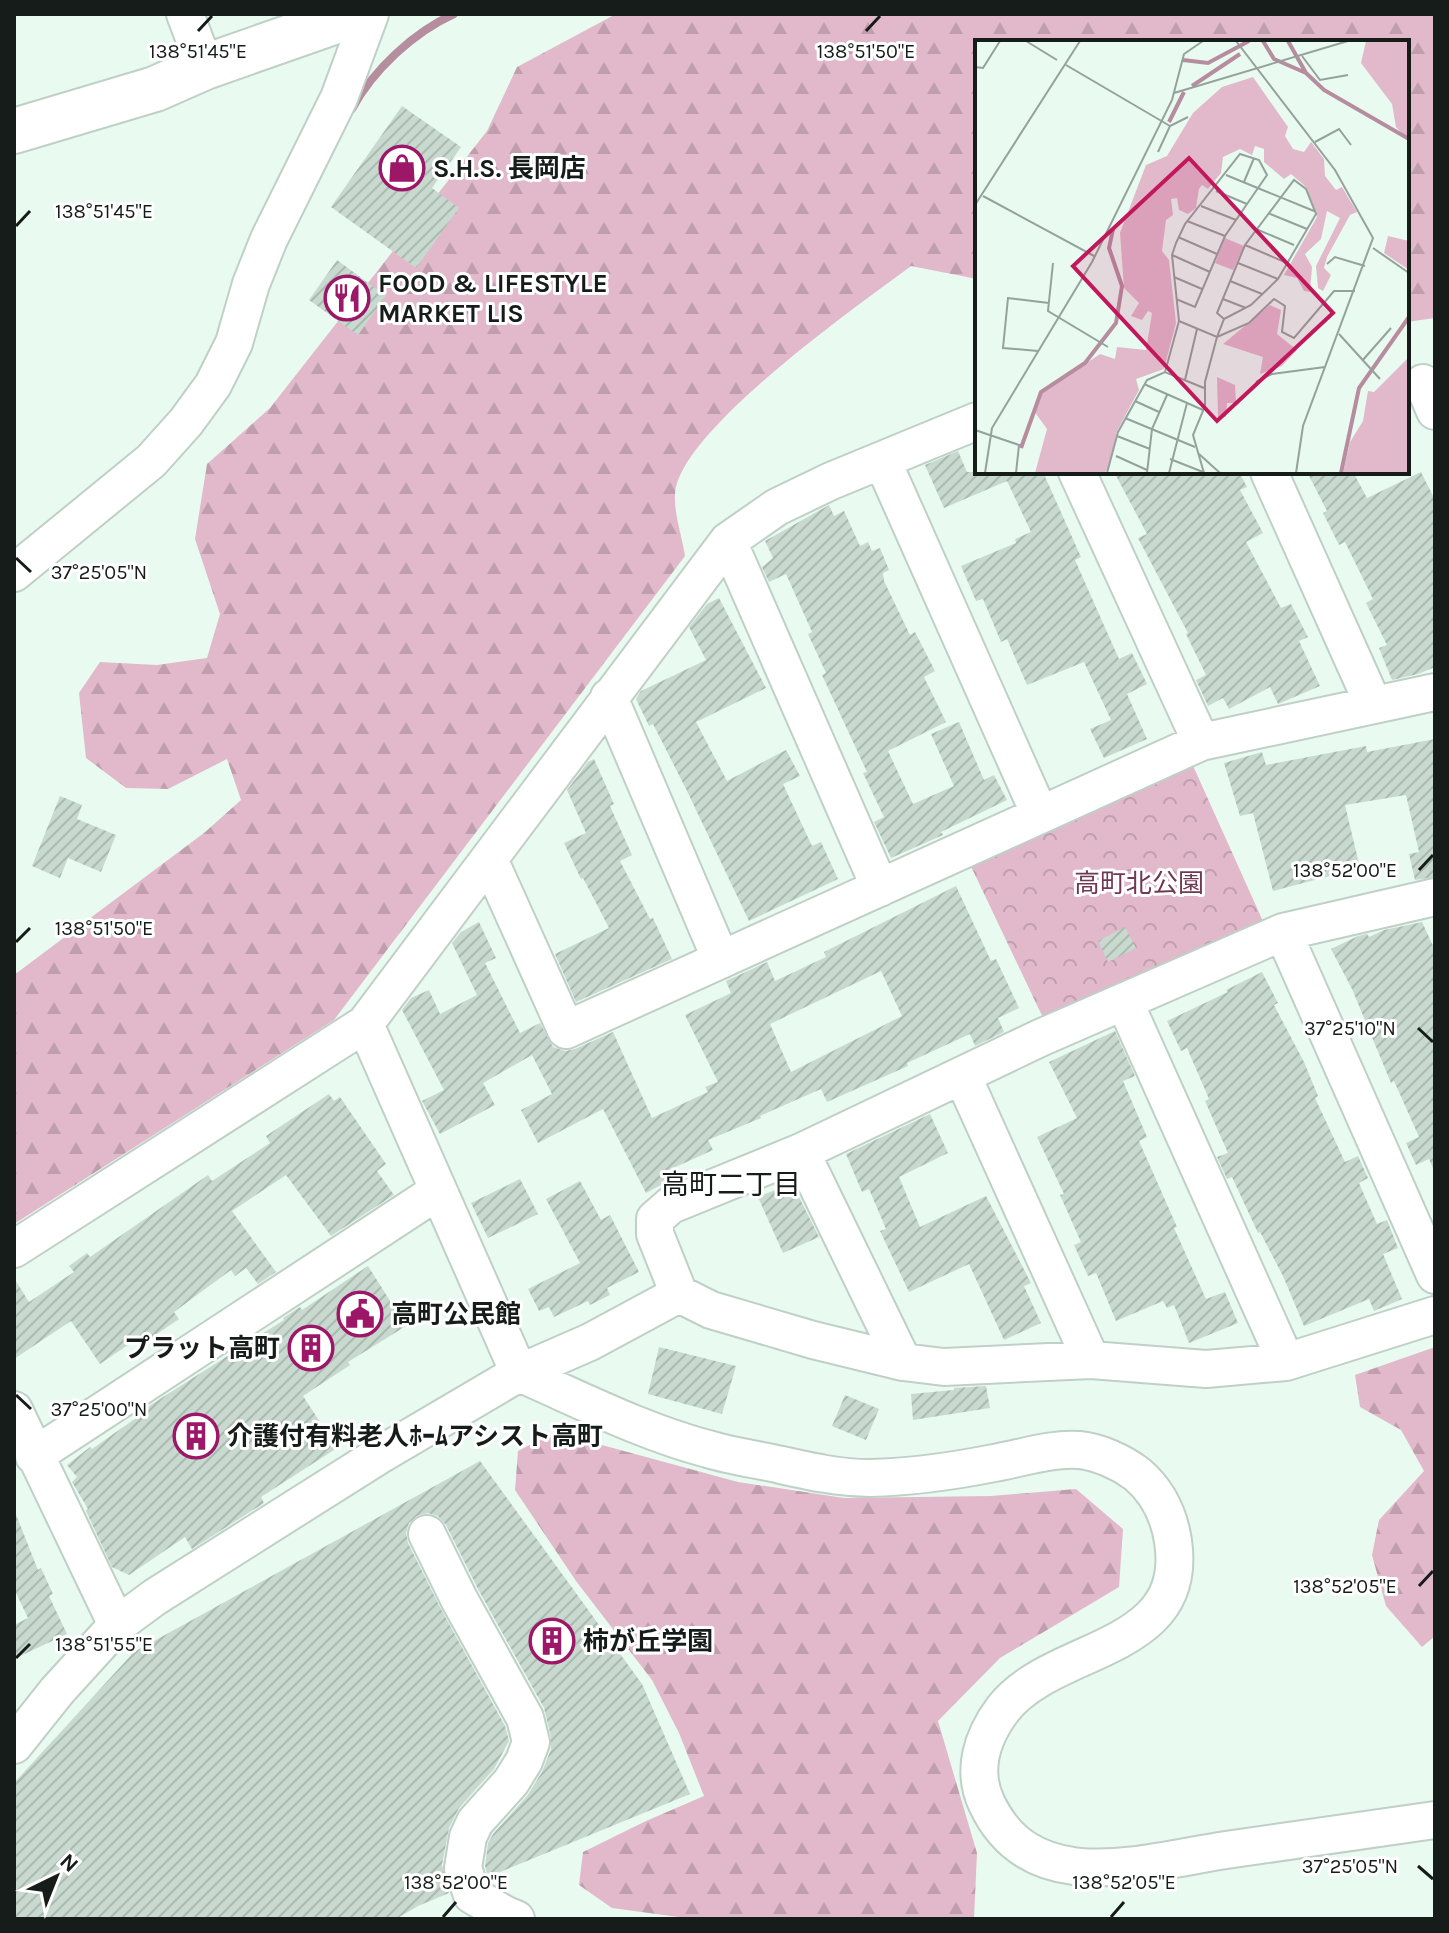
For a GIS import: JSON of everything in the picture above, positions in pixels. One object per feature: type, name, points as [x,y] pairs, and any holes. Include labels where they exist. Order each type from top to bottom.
[{"type":"main road","points":[[14,131],[155,89],[205,67],[356,14]]},
{"type":"street","points":[[185,14],[205,67]]},
{"type":"street","points":[[14,573],[151,461],[186,422],[213,385],[234,343],[251,284],[339,98],[370,14]]},
{"type":"street","points":[[14,1249],[365,1024],[728,541],[777,507],[975,422]]},
{"type":"street","points":[[882,460],[1040,815]]},
{"type":"street","points":[[1078,474],[1201,742]]},
{"type":"street","points":[[1270,474],[1373,704]]},
{"type":"street","points":[[728,541],[880,888]]},
{"type":"street","points":[[489,859],[566,1030],[1201,742],[1435,692]]},
{"type":"street","points":[[609,697],[721,960]]},
{"type":"street","points":[[1435,897],[1283,932],[1040,1038],[801,1152],[671,1205],[655,1219],[655,1234],[679,1294],[711,1310],[903,1362],[944,1367],[1091,1360],[1206,1369],[1286,1362],[1435,1315]]},
{"type":"street","points":[[1283,932],[1435,1275]]},
{"type":"street","points":[[1125,1003],[1286,1362]]},
{"type":"street","points":[[365,1024],[519,1373],[619,1418],[707,1449],[823,1474],[898,1477],[975,1467],[1057,1450],[1097,1453],[1138,1475],[1165,1509],[1175,1554],[1170,1589],[1142,1626],[1122,1640],[1025,1688],[1006,1705],[984,1741],[979,1785],[1000,1828],[1014,1843],[1032,1856],[1050,1863],[1073,1866],[1133,1864],[1435,1820]]},
{"type":"street","points":[[962,1075],[1091,1360]]},
{"type":"street","points":[[801,1152],[903,1362]]},
{"type":"street","points":[[34,1456],[438,1191]]},
{"type":"street","points":[[14,1745],[57,1691],[117,1625],[155,1597],[352,1472],[519,1373],[590,1342],[679,1294]]},
{"type":"street","points":[[14,1410],[117,1625]]},
{"type":"street","points":[[427,1534],[525,1718],[531,1742],[511,1782],[475,1822],[468,1837],[463,1868],[472,1895],[510,1917]]},
{"type":"green space","points":[[616,14],[1435,14],[1435,318],[1409,322],[1409,40],[975,40],[975,279],[911,266],[774,372],[705,438],[683,469],[675,495],[685,556],[334,1020],[14,1224],[14,975],[204,833],[241,800],[227,759],[168,789],[126,788],[86,758],[79,693],[100,662],[157,665],[207,658],[220,614],[195,539],[207,464],[270,408],[487,131],[517,67]]},
{"type":"green space","name":"高町北公園","points":[[1190,759],[1266,928],[1046,1024],[968,860]]},
{"type":"green space","points":[[1435,1347],[1435,1636],[1422,1647],[1386,1606],[1372,1555],[1379,1520],[1424,1471],[1401,1430],[1360,1407],[1355,1375]]},
{"type":"green space","points":[[554,1432],[738,1482],[844,1498],[991,1496],[1076,1489],[1123,1529],[1119,1587],[1000,1658],[938,1721],[977,1853],[974,1919],[693,1919],[612,1908],[579,1885],[583,1852],[704,1796],[679,1733],[652,1680],[576,1581],[515,1490],[518,1451]]},
{"type":"building","name":"S.H.S. 長岡店","points":[[402,106],[461,147],[432,188],[459,208],[416,268],[331,207]]},
{"type":"building","name":"FOOD & LIFESTYLE MARKET LIS","points":[[337,260],[386,296],[358,335],[309,300]]},
{"type":"building","points":[[958,451],[967,472],[1044,474],[1081,557],[1075,560],[1119,659],[1132,653],[1147,684],[1127,694],[1147,739],[1104,758],[1090,729],[1111,720],[1084,662],[1027,685],[1007,639],[1001,642],[983,599],[976,601],[961,566],[1016,543],[1015,539],[1031,532],[1007,481],[944,508],[925,465]]},
{"type":"building","points":[[1421,472],[1435,500],[1435,667],[1392,680],[1379,648],[1387,645],[1366,603],[1373,599],[1345,542],[1339,545],[1323,513],[1327,511],[1308,474],[1354,474],[1367,498]]},
{"type":"building","points":[[1115,474],[1240,474],[1247,487],[1240,490],[1263,533],[1246,542],[1281,608],[1291,604],[1308,637],[1299,641],[1320,686],[1278,704],[1270,687],[1229,709],[1223,698],[1208,706],[1196,680],[1206,675],[1188,633],[1138,538],[1147,534]]},
{"type":"building","points":[[829,505],[834,516],[844,511],[860,546],[868,542],[872,551],[880,548],[889,570],[883,573],[884,581],[910,635],[915,632],[935,671],[924,677],[946,722],[888,751],[913,804],[954,786],[931,734],[959,722],[984,780],[994,775],[1007,800],[941,832],[943,835],[891,858],[874,822],[884,817],[863,773],[867,772],[822,675],[826,673],[808,634],[812,632],[786,574],[769,582],[762,567],[773,558],[765,541]]},
{"type":"building","points":[[719,598],[766,688],[696,722],[727,781],[786,750],[800,776],[783,784],[812,846],[821,842],[838,879],[749,921],[653,724],[649,726],[636,699],[641,691],[706,660],[689,627],[707,604]]},
{"type":"building","points":[[1435,739],[1435,877],[1415,880],[1409,854],[1419,852],[1406,795],[1345,805],[1360,868],[1273,891],[1253,813],[1240,816],[1224,763],[1262,752],[1266,765],[1366,746],[1367,752]]},
{"type":"building","points":[[594,759],[614,804],[610,806],[632,855],[620,861],[650,919],[653,918],[672,959],[576,1002],[555,954],[609,928],[564,843],[586,833],[567,790],[588,762]]},
{"type":"building","points":[[60,796],[82,805],[77,819],[116,835],[101,872],[68,858],[60,878],[32,866]]},
{"type":"building","points":[[956,886],[991,961],[996,959],[1019,1008],[998,1018],[1004,1032],[975,1046],[970,1034],[827,1102],[821,1089],[708,1140],[713,1150],[669,1170],[674,1178],[646,1193],[603,1109],[538,1143],[521,1110],[552,1094],[532,1055],[483,1083],[495,1105],[440,1134],[422,1101],[444,1090],[402,1010],[411,998],[429,990],[440,1014],[477,995],[452,943],[461,932],[479,922],[496,958],[485,963],[520,1033],[540,1023],[553,1047],[565,1051],[613,1032],[652,1118],[708,1092],[705,1087],[718,1082],[685,1015],[731,993],[726,981],[767,962],[775,981],[826,957],[824,952]],"holes":[[[881,971],[902,1016],[791,1072],[770,1024]]]},
{"type":"building","points":[[1422,922],[1435,950],[1435,1173],[1429,1159],[1416,1165],[1406,1143],[1419,1137],[1394,1081],[1391,1083],[1352,989],[1331,949],[1358,936],[1367,934],[1369,937],[1384,930]]},
{"type":"building","points":[[1125,927],[1136,948],[1108,962],[1098,941]]},
{"type":"building","points":[[1262,972],[1278,1003],[1274,1005],[1304,1062],[1318,1096],[1315,1098],[1345,1162],[1358,1156],[1368,1178],[1359,1183],[1377,1224],[1387,1220],[1398,1248],[1383,1254],[1402,1299],[1374,1311],[1369,1299],[1304,1326],[1283,1276],[1258,1233],[1232,1177],[1227,1179],[1217,1157],[1228,1153],[1205,1101],[1209,1099],[1187,1048],[1181,1051],[1167,1021]]},
{"type":"building","points":[[1115,1031],[1135,1076],[1123,1081],[1147,1137],[1139,1141],[1177,1227],[1174,1228],[1206,1299],[1225,1292],[1238,1323],[1189,1343],[1174,1305],[1167,1308],[1163,1301],[1116,1321],[1096,1273],[1088,1276],[1074,1245],[1081,1242],[1060,1195],[1064,1194],[1037,1137],[1077,1118],[1049,1062]]},
{"type":"building","points":[[329,1094],[334,1101],[340,1097],[386,1164],[377,1171],[394,1195],[331,1236],[286,1175],[232,1211],[276,1272],[258,1284],[246,1268],[235,1276],[231,1270],[174,1312],[179,1319],[148,1340],[144,1334],[100,1364],[71,1321],[14,1359],[14,1278],[29,1302],[74,1272],[69,1266],[87,1253],[90,1257],[208,1175],[212,1181],[270,1143],[266,1136]]},
{"type":"building","points":[[930,1114],[948,1153],[899,1177],[920,1227],[986,1196],[1031,1283],[1024,1286],[1041,1323],[1004,1340],[969,1264],[909,1292],[880,1231],[886,1229],[869,1189],[862,1192],[846,1154]]},
{"type":"building","points":[[520,1179],[538,1214],[488,1238],[471,1203]]},
{"type":"building","points":[[580,1181],[601,1220],[610,1215],[639,1272],[607,1288],[610,1295],[590,1305],[588,1301],[554,1317],[549,1307],[539,1311],[528,1289],[580,1263],[546,1199]]},
{"type":"building","points":[[792,1183],[819,1237],[783,1253],[758,1197]]},
{"type":"building","points":[[368,1266],[406,1326],[348,1362],[350,1365],[303,1396],[337,1448],[261,1497],[264,1503],[192,1549],[185,1537],[129,1575],[112,1567],[86,1511],[88,1509],[72,1482],[77,1477],[67,1465],[139,1416],[138,1413]]},
{"type":"building","points":[[659,1347],[736,1366],[722,1414],[648,1394]]},
{"type":"building","points":[[986,1386],[990,1408],[913,1420],[911,1394]]},
{"type":"building","points":[[845,1395],[879,1409],[866,1440],[832,1426]]},
{"type":"building","points":[[480,1461],[642,1684],[690,1794],[488,1877],[485,1866],[488,1843],[527,1796],[542,1772],[551,1749],[551,1737],[544,1708],[446,1525],[438,1516],[428,1513],[417,1516],[409,1523],[406,1533],[408,1543],[505,1726],[509,1741],[494,1769],[459,1808],[449,1828],[442,1865],[449,1893],[396,1919],[14,1919],[14,1783],[134,1652]]},
{"type":"building","points":[[15,1512],[38,1570],[41,1568],[53,1594],[49,1596],[67,1634],[14,1659],[14,1625],[28,1618],[14,1589]]},
{"type":"waterway","points":[[352,109],[371,80],[396,54],[424,31],[454,14]]},
{"type":"place","name":"S.H.S. 長岡店","points":[[402,168]]},
{"type":"place","name":"FOOD & LIFESTYLE MARKET LIS","points":[[347,298]]},
{"type":"place","name":"高町公民館","points":[[360,1314]]},
{"type":"place","name":"プラット高町","points":[[311,1348]]},
{"type":"place","name":"介護付有料老人ﾎｰﾑアシスト高町","points":[[196,1436]]},
{"type":"place","name":"柿が丘学園","points":[[552,1641]]},
{"type":"district","name":"高町二丁目","points":[[731,1184]]}]
